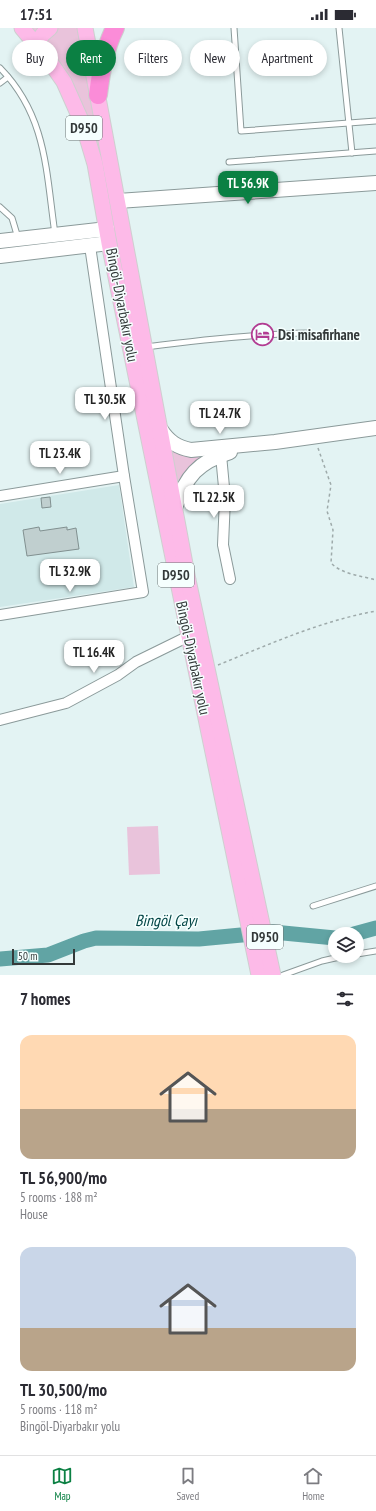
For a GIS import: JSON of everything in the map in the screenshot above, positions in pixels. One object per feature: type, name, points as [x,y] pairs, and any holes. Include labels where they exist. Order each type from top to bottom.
[{"type":"highway","name":"D950","points":[[98,95],[102,63],[109,40],[115,28]]},
{"type":"main road","name":"Bingöl-Diyarbakır yolu","points":[[22,28],[32,40]]},
{"type":"main road","points":[[39,40],[50,28]]},
{"type":"main road","name":"Bingöl-Diyarbakır yolu","points":[[83,31],[98,95],[188,580],[207,670],[251,905]]},
{"type":"main road","name":"Bingöl-Diyarbakır yolu","points":[[58,73],[64,82],[82,122],[95,164],[108,236],[189,636],[251,905],[269,974]]},
{"type":"street","points":[[118,201],[376,183]]},
{"type":"street","points":[[0,241],[55,235],[108,236]]},
{"type":"street","points":[[0,256],[90,246],[108,236]]},
{"type":"street","points":[[0,615],[143,592],[124,476],[90,246]]},
{"type":"street","points":[[161,430],[172,443],[180,448],[191,450],[275,442],[376,428]]},
{"type":"street","points":[[175,508],[184,485],[196,469],[206,462],[221,455],[275,442]]},
{"type":"street","points":[[221,455],[225,498],[223,546],[230,579]]},
{"type":"street","points":[[0,496],[124,476]]},
{"type":"street","points":[[0,720],[66,703],[118,675],[136,662],[189,636]]},
{"type":"lane","points":[[234,28],[241,131],[376,121]]},
{"type":"lane","points":[[339,28],[352,153]]},
{"type":"lane","points":[[0,68],[24,99],[36,126],[49,177],[55,235]]},
{"type":"lane","points":[[0,83],[8,77]]},
{"type":"lane","points":[[229,162],[376,151]]},
{"type":"lane","points":[[0,207],[12,218],[18,239]]},
{"type":"lane","points":[[145,348],[215,338],[261,334],[308,333]]},
{"type":"lane","points":[[313,906],[376,886]]},
{"type":"lane","points":[[364,953],[376,951]]},
{"type":"lane","points":[[269,974],[328,960]]},
{"type":"path","points":[[314,437],[332,485],[326,511],[333,530],[331,562],[337,568],[351,574],[376,580]]},
{"type":"path","points":[[207,670],[295,634],[336,620],[376,611]]},
{"type":"shaded area","points":[[30,28],[80,28],[82,40],[66,40],[66,76],[89,76],[100,152],[80,100],[58,68],[58,40],[38,40]]},
{"type":"shaded area","points":[[169,447],[222,450],[188,469],[176,483]]},
{"type":"shaded area","points":[[119,485],[134,587],[0,607],[0,504]]},
{"type":"shaded area","points":[[158,826],[160,874],[129,875],[127,827]]},
{"type":"building","points":[[50,497],[51,507],[42,508],[41,498]]},
{"type":"building","points":[[39,527],[40,531],[67,527],[67,530],[76,528],[79,549],[27,556],[23,530]]},
{"type":"waterway","name":"Bingöl Çayı","points":[[364,931],[376,928]]},
{"type":"waterway","name":"Bingöl Çayı","points":[[0,959],[48,955],[96,938],[199,939],[273,932],[328,937]]},
{"type":"place","name":"Dsi misafirhane","points":[[262,335]]}]
